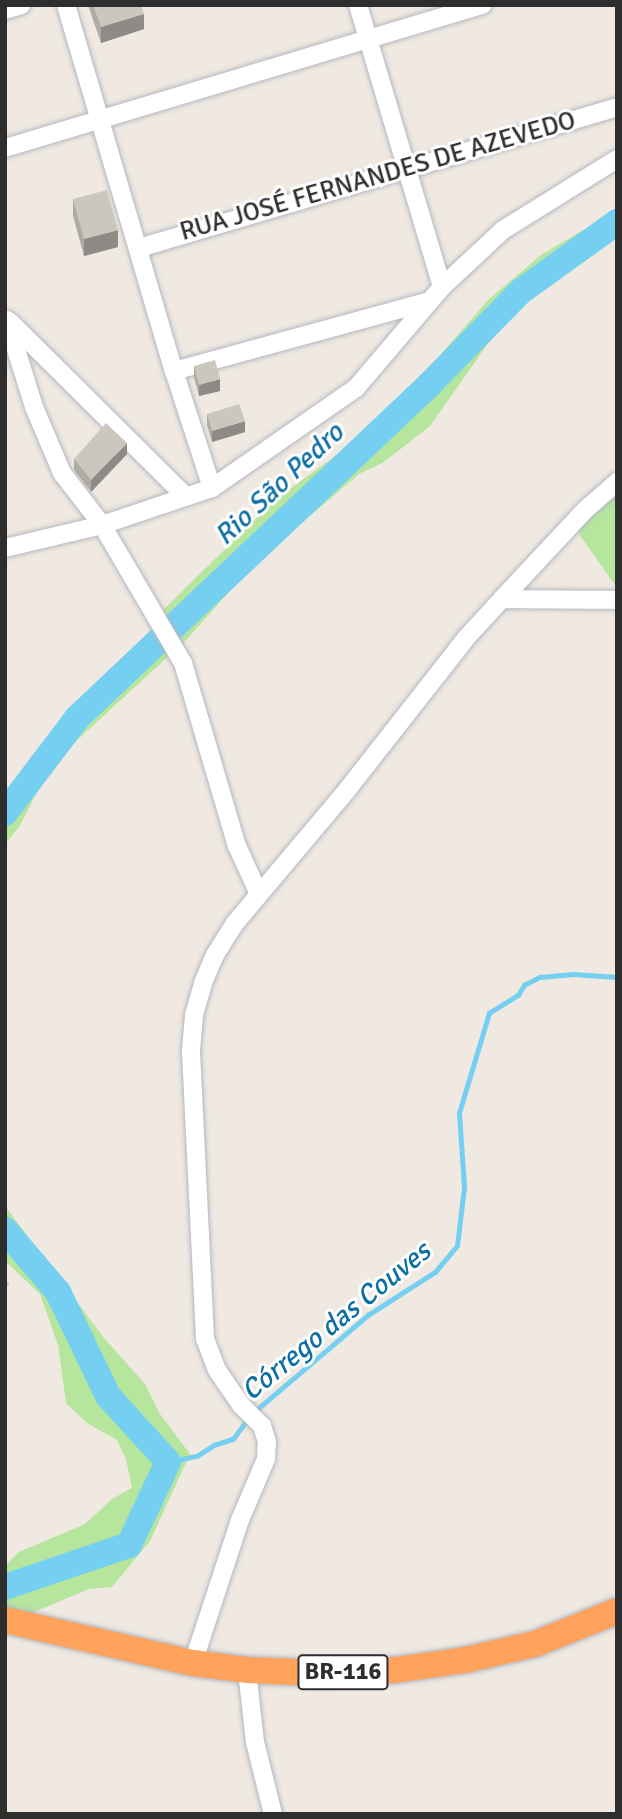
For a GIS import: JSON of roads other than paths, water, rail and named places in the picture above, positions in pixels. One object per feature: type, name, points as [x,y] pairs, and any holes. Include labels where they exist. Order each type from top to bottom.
[{"type":"highway","name":"BR-116","points":[[5,1619],[193,1663],[247,1670],[321,1673],[395,1670],[465,1660],[535,1644],[617,1611]]},
{"type":"street","points":[[5,10],[21,5]]},
{"type":"street","points":[[66,5],[98,121],[212,488]]},
{"type":"street","points":[[358,5],[407,167],[436,294]]},
{"type":"street","points":[[5,148],[483,5]]},
{"type":"street","name":"RUA JOSÉ FERNANDES DE AZEVEDO","points":[[139,248],[617,107]]},
{"type":"street","points":[[5,548],[102,525],[212,488],[356,388],[436,294],[503,230],[617,159]]},
{"type":"street","points":[[174,371],[436,294]]},
{"type":"street","points":[[6,319],[186,497]]},
{"type":"street","points":[[6,319],[34,407],[62,473],[102,525],[183,663],[237,846],[258,894]]},
{"type":"street","points":[[193,1663],[235,1532],[266,1459],[267,1442],[255,1419],[241,1405],[218,1370],[205,1338],[191,1050],[194,1014],[215,955],[258,894],[347,790],[467,637],[585,510],[617,482]]},
{"type":"street","points":[[502,599],[617,600]]},
{"type":"street","points":[[247,1670],[255,1742],[273,1814]]},
{"type":"waterway","name":"Rio São Pedro","points":[[5,813],[77,718],[429,385],[520,292],[617,222]]},
{"type":"waterway","name":"Córrego das Couves","points":[[254,1412],[368,1315],[435,1272],[457,1246],[464,1187],[459,1113],[489,1013],[518,995],[524,985],[540,977],[573,974],[617,977]]},
{"type":"waterway","name":"Rio São Pedro","points":[[5,1230],[58,1292],[108,1396],[168,1462],[129,1545],[5,1587]]},
{"type":"waterway","name":"Córrego das Couves","points":[[168,1462],[197,1456],[214,1445],[233,1439],[248,1418]]}]
